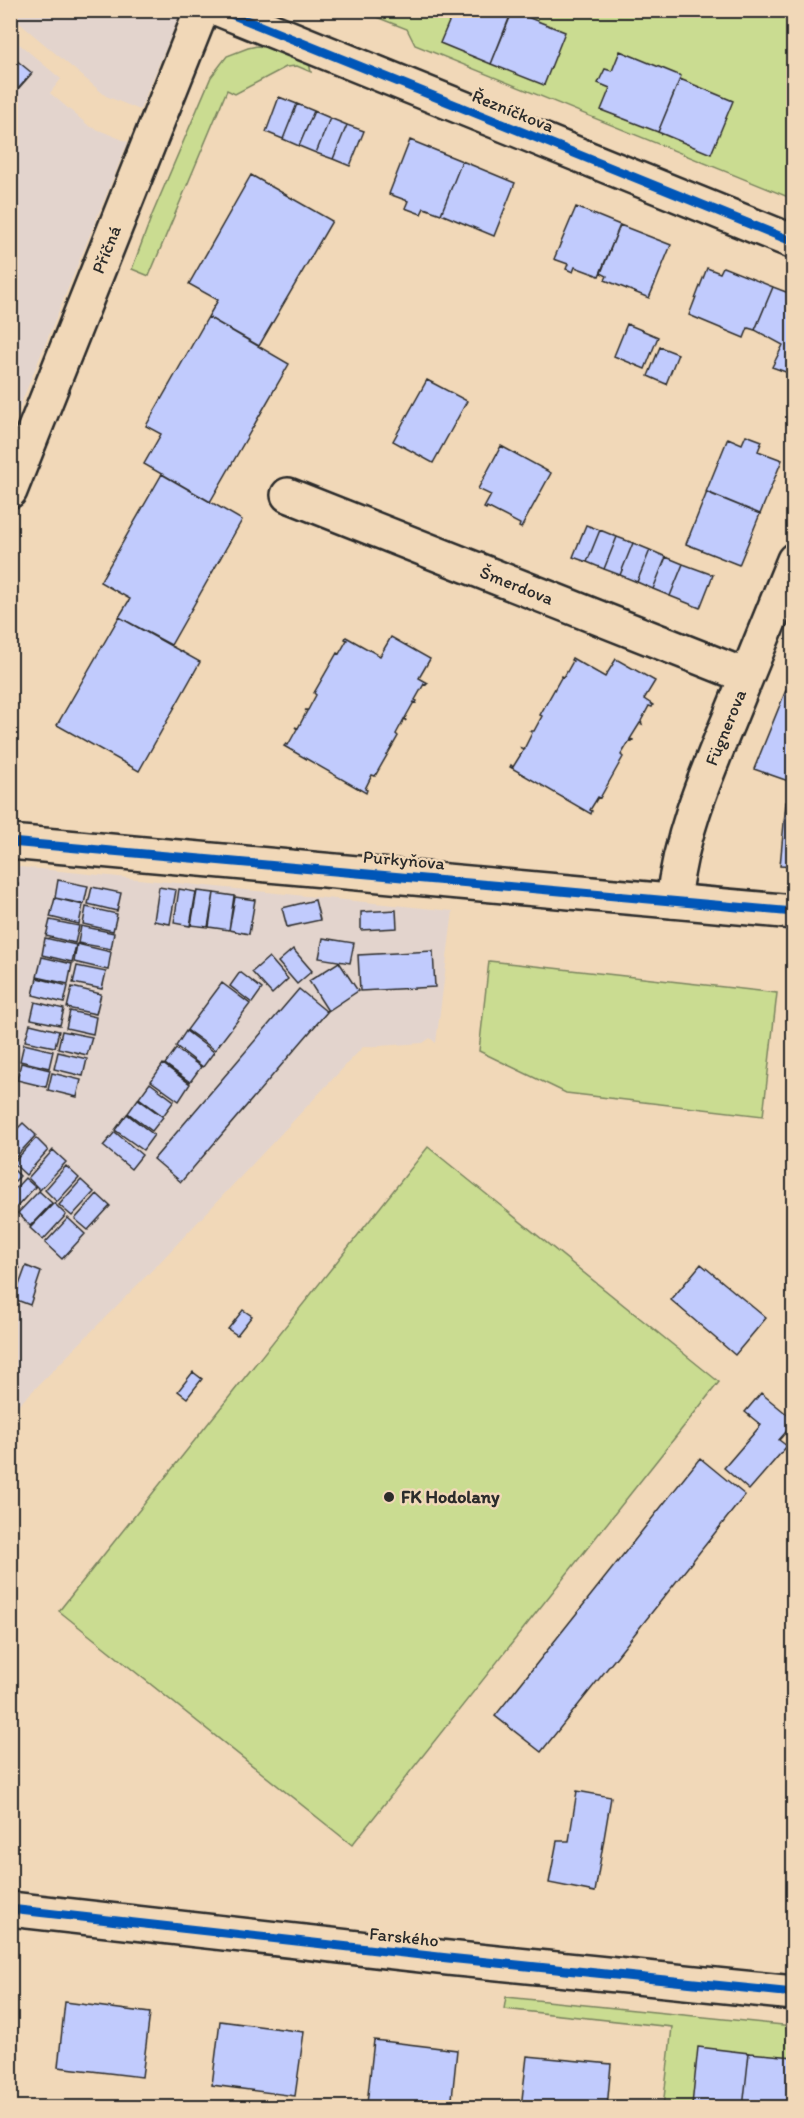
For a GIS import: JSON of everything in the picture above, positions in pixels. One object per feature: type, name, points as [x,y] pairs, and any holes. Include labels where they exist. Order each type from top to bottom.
[{"type":"street","name":"Příčná","points":[[10,491],[202,10]]},
{"type":"street","name":"Řezníčkova","points":[[221,10],[794,242]]},
{"type":"street","name":"Šmerdova","points":[[288,495],[746,676]]},
{"type":"street","name":"Fügnerova","points":[[673,901],[677,867],[685,835],[710,766],[794,560]]},
{"type":"street","name":"Purkyňova","points":[[10,842],[794,912]]},
{"type":"street","name":"Farského","points":[[10,1909],[448,1958],[794,1993]]},
{"type":"shaded area","points":[[10,11],[187,11],[180,14],[140,110],[106,96],[11,16]]},
{"type":"shaded area","points":[[11,37],[61,79],[50,93],[89,126],[128,142],[11,428]]},
{"type":"shaded area","points":[[11,866],[453,911],[436,1043],[430,1038],[423,1043],[363,1047],[160,1262],[11,1413]]},
{"type":"green space","points":[[361,11],[793,11],[793,199],[415,45],[407,29]]},
{"type":"green space","points":[[257,46],[284,50],[309,63],[311,72],[297,66],[286,67],[235,94],[227,90],[149,276],[132,269],[152,215],[211,77],[227,56]]},
{"type":"green space","points":[[489,961],[777,993],[763,1116],[566,1093],[479,1051]]},
{"type":"green space","name":"FK Hodolany","points":[[428,1147],[719,1382],[352,1845],[59,1611]]},
{"type":"green space","points":[[506,1997],[793,2026],[793,2107],[663,2107],[672,2027],[504,2009]]},
{"type":"building","points":[[454,10],[513,10],[491,64],[440,43]]},
{"type":"building","points":[[512,11],[565,32],[544,85],[491,64]]},
{"type":"building","points":[[620,51],[681,76],[658,132],[601,110],[610,88],[598,83],[605,69],[612,71]]},
{"type":"building","points":[[10,55],[32,73],[10,98]]},
{"type":"building","points":[[680,79],[733,101],[711,154],[658,132]]},
{"type":"building","points":[[279,97],[297,104],[283,139],[266,132]]},
{"type":"building","points":[[297,104],[314,111],[299,146],[283,139]]},
{"type":"building","points":[[314,111],[330,118],[316,153],[299,146]]},
{"type":"building","points":[[330,118],[347,125],[333,159],[316,153]]},
{"type":"building","points":[[347,125],[364,131],[350,166],[333,159]]},
{"type":"building","points":[[410,140],[462,161],[441,214],[424,208],[421,214],[405,208],[408,201],[389,194]]},
{"type":"building","points":[[462,161],[515,183],[494,236],[441,214]]},
{"type":"building","points":[[251,175],[332,221],[259,346],[208,317],[218,300],[189,284]]},
{"type":"building","points":[[576,207],[620,225],[599,276],[575,267],[573,272],[566,269],[568,264],[554,259]]},
{"type":"building","points":[[620,225],[671,245],[649,298],[605,280],[607,276],[601,273]]},
{"type":"building","points":[[723,267],[773,287],[755,330],[748,328],[744,338],[689,315],[707,268],[720,273]]},
{"type":"building","points":[[773,287],[794,295],[794,375],[772,367],[783,345],[755,330]]},
{"type":"building","points":[[208,317],[289,364],[210,502],[144,464],[161,434],[146,426]]},
{"type":"building","points":[[627,324],[658,337],[645,369],[614,356]]},
{"type":"building","points":[[660,347],[678,354],[666,384],[648,376]]},
{"type":"building","points":[[427,380],[467,401],[433,463],[393,441]]},
{"type":"building","points":[[746,435],[762,441],[758,451],[782,460],[760,514],[706,492],[728,438],[742,444]]},
{"type":"building","points":[[501,446],[551,473],[521,528],[520,524],[487,507],[484,508],[491,495],[478,489]]},
{"type":"building","points":[[162,474],[242,520],[171,645],[119,617],[130,599],[100,582]]},
{"type":"building","points":[[707,492],[760,514],[739,565],[686,544]]},
{"type":"building","points":[[586,525],[600,530],[587,562],[573,557]]},
{"type":"building","points":[[600,530],[617,537],[604,569],[587,562]]},
{"type":"building","points":[[617,537],[633,543],[620,575],[604,569]]},
{"type":"building","points":[[633,543],[650,550],[637,582],[620,575]]},
{"type":"building","points":[[650,550],[666,557],[653,589],[637,582]]},
{"type":"building","points":[[666,557],[683,564],[670,596],[653,589]]},
{"type":"building","points":[[683,564],[713,575],[700,608],[670,596]]},
{"type":"building","points":[[119,617],[200,662],[139,771],[57,725]]},
{"type":"building","points":[[346,637],[380,656],[391,637],[430,659],[419,678],[428,683],[424,684],[415,700],[416,703],[414,702],[405,718],[406,721],[404,719],[396,734],[398,736],[375,776],[372,775],[365,789],[366,793],[284,746],[288,745],[297,729],[295,727],[298,728],[307,711],[305,710],[308,710],[316,695],[314,693],[347,640]]},
{"type":"building","points":[[572,658],[605,677],[616,659],[655,681],[644,699],[653,705],[649,706],[641,721],[642,724],[640,723],[630,739],[633,740],[632,742],[630,740],[621,755],[623,757],[600,798],[598,797],[590,810],[591,814],[510,767],[511,765],[513,767],[523,751],[521,748],[524,749],[532,733],[530,731],[534,731],[542,716],[540,715],[573,661]]},
{"type":"building","points":[[794,672],[794,693],[786,690]]},
{"type":"building","points":[[786,690],[794,693],[794,783],[754,769]]},
{"type":"building","points":[[786,802],[794,803],[794,867],[780,866]]},
{"type":"building","points":[[58,880],[88,886],[84,904],[55,898]]},
{"type":"building","points":[[10,882],[18,884],[15,900],[10,899]]},
{"type":"building","points":[[92,887],[121,893],[117,911],[88,904]]},
{"type":"building","points":[[159,887],[176,890],[170,924],[154,921]]},
{"type":"building","points":[[179,889],[196,892],[190,926],[174,923]]},
{"type":"building","points":[[197,891],[214,893],[208,927],[191,925]]},
{"type":"building","points":[[214,893],[234,896],[229,930],[209,927]]},
{"type":"building","points":[[235,897],[255,900],[249,934],[229,930]]},
{"type":"building","points":[[55,898],[83,905],[79,924],[50,917]]},
{"type":"building","points":[[315,900],[320,920],[287,927],[282,908]]},
{"type":"building","points":[[86,907],[117,914],[113,931],[83,924]]},
{"type":"building","points":[[396,910],[397,928],[361,930],[361,912]]},
{"type":"building","points":[[50,920],[79,926],[75,943],[46,936]]},
{"type":"building","points":[[81,926],[114,933],[111,949],[78,943]]},
{"type":"building","points":[[45,938],[76,945],[72,962],[42,955]]},
{"type":"building","points":[[323,938],[354,943],[350,963],[319,958]]},
{"type":"building","points":[[77,944],[111,952],[108,970],[74,962]]},
{"type":"building","points":[[293,949],[312,971],[297,984],[278,962]]},
{"type":"building","points":[[433,951],[435,987],[360,991],[358,955]]},
{"type":"building","points":[[42,957],[72,964],[68,984],[37,977]]},
{"type":"building","points":[[269,957],[288,979],[272,994],[252,972]]},
{"type":"building","points":[[339,962],[358,991],[328,1011],[309,981]]},
{"type":"building","points":[[77,966],[106,972],[102,989],[73,983]]},
{"type":"building","points":[[240,972],[262,989],[252,1003],[230,986]]},
{"type":"building","points":[[37,978],[68,986],[64,1003],[33,995]]},
{"type":"building","points":[[222,983],[250,1004],[215,1050],[187,1030]]},
{"type":"building","points":[[72,987],[101,994],[96,1014],[67,1008]]},
{"type":"building","points":[[299,989],[327,1012],[181,1182],[154,1159]]},
{"type":"building","points":[[35,1002],[64,1009],[60,1025],[31,1019]]},
{"type":"building","points":[[70,1011],[96,1017],[93,1034],[66,1028]]},
{"type":"building","points":[[30,1024],[59,1031],[55,1047],[25,1041]]},
{"type":"building","points":[[62,1031],[92,1037],[87,1055],[58,1048]]},
{"type":"building","points":[[186,1031],[214,1052],[203,1067],[176,1046]]},
{"type":"building","points":[[24,1044],[53,1051],[49,1068],[20,1061]]},
{"type":"building","points":[[176,1049],[201,1067],[190,1082],[165,1064]]},
{"type":"building","points":[[58,1052],[87,1059],[83,1076],[54,1069]]},
{"type":"building","points":[[21,1063],[50,1070],[46,1087],[17,1080]]},
{"type":"building","points":[[163,1064],[190,1084],[179,1101],[151,1081]]},
{"type":"building","points":[[52,1073],[81,1080],[77,1097],[48,1090]]},
{"type":"building","points":[[150,1083],[174,1101],[163,1116],[139,1098]]},
{"type":"building","points":[[138,1099],[163,1117],[152,1131],[128,1113]]},
{"type":"building","points":[[127,1114],[154,1135],[143,1150],[115,1130]]},
{"type":"building","points":[[10,1119],[17,1125],[10,1132]]},
{"type":"building","points":[[23,1123],[36,1135],[12,1161],[10,1136]]},
{"type":"building","points":[[115,1132],[142,1155],[131,1169],[103,1146]]},
{"type":"building","points":[[36,1138],[48,1150],[26,1175],[13,1163]]},
{"type":"building","points":[[53,1150],[66,1162],[40,1190],[28,1178]]},
{"type":"building","points":[[10,1166],[20,1176],[10,1186]]},
{"type":"building","points":[[66,1166],[79,1178],[57,1202],[45,1190]]},
{"type":"building","points":[[25,1178],[35,1187],[14,1210],[10,1207],[10,1194]]},
{"type":"building","points":[[81,1180],[94,1192],[72,1216],[59,1205]]},
{"type":"building","points":[[39,1191],[52,1203],[30,1226],[18,1213]]},
{"type":"building","points":[[97,1194],[110,1206],[88,1230],[75,1219]]},
{"type":"building","points":[[54,1203],[66,1215],[43,1240],[30,1228]]},
{"type":"building","points":[[68,1218],[85,1234],[62,1259],[45,1243]]},
{"type":"building","points":[[10,1259],[20,1268],[10,1278]]},
{"type":"building","points":[[701,1264],[766,1318],[735,1355],[671,1300]]},
{"type":"building","points":[[26,1266],[41,1272],[30,1305],[14,1299]]},
{"type":"building","points":[[243,1310],[252,1316],[237,1335],[228,1329]]},
{"type":"building","points":[[193,1372],[202,1379],[187,1398],[178,1391]]},
{"type":"building","points":[[761,1393],[794,1420],[794,1423],[779,1440],[787,1446],[749,1490],[724,1468],[761,1425],[745,1412]]},
{"type":"building","points":[[700,1458],[745,1495],[541,1752],[495,1716]]},
{"type":"building","points":[[577,1791],[611,1797],[595,1892],[549,1883],[557,1841],[569,1841]]},
{"type":"building","points":[[65,2002],[150,2013],[142,2077],[58,2067]]},
{"type":"building","points":[[220,2021],[304,2032],[295,2096],[212,2085]]},
{"type":"building","points":[[374,2040],[457,2050],[451,2108],[401,2108],[367,2104]]},
{"type":"building","points":[[698,2047],[749,2053],[743,2108],[692,2105]]},
{"type":"building","points":[[749,2053],[794,2057],[792,2108],[743,2108]]},
{"type":"building","points":[[527,2056],[611,2064],[607,2108],[521,2108]]},
{"type":"cycle path","points":[[221,10],[794,242]]},
{"type":"cycle path","points":[[10,842],[794,912]]},
{"type":"cycle path","points":[[10,1909],[448,1958],[794,1993]]},
{"type":"place","name":"FK Hodolany","points":[[389,1497]]}]
